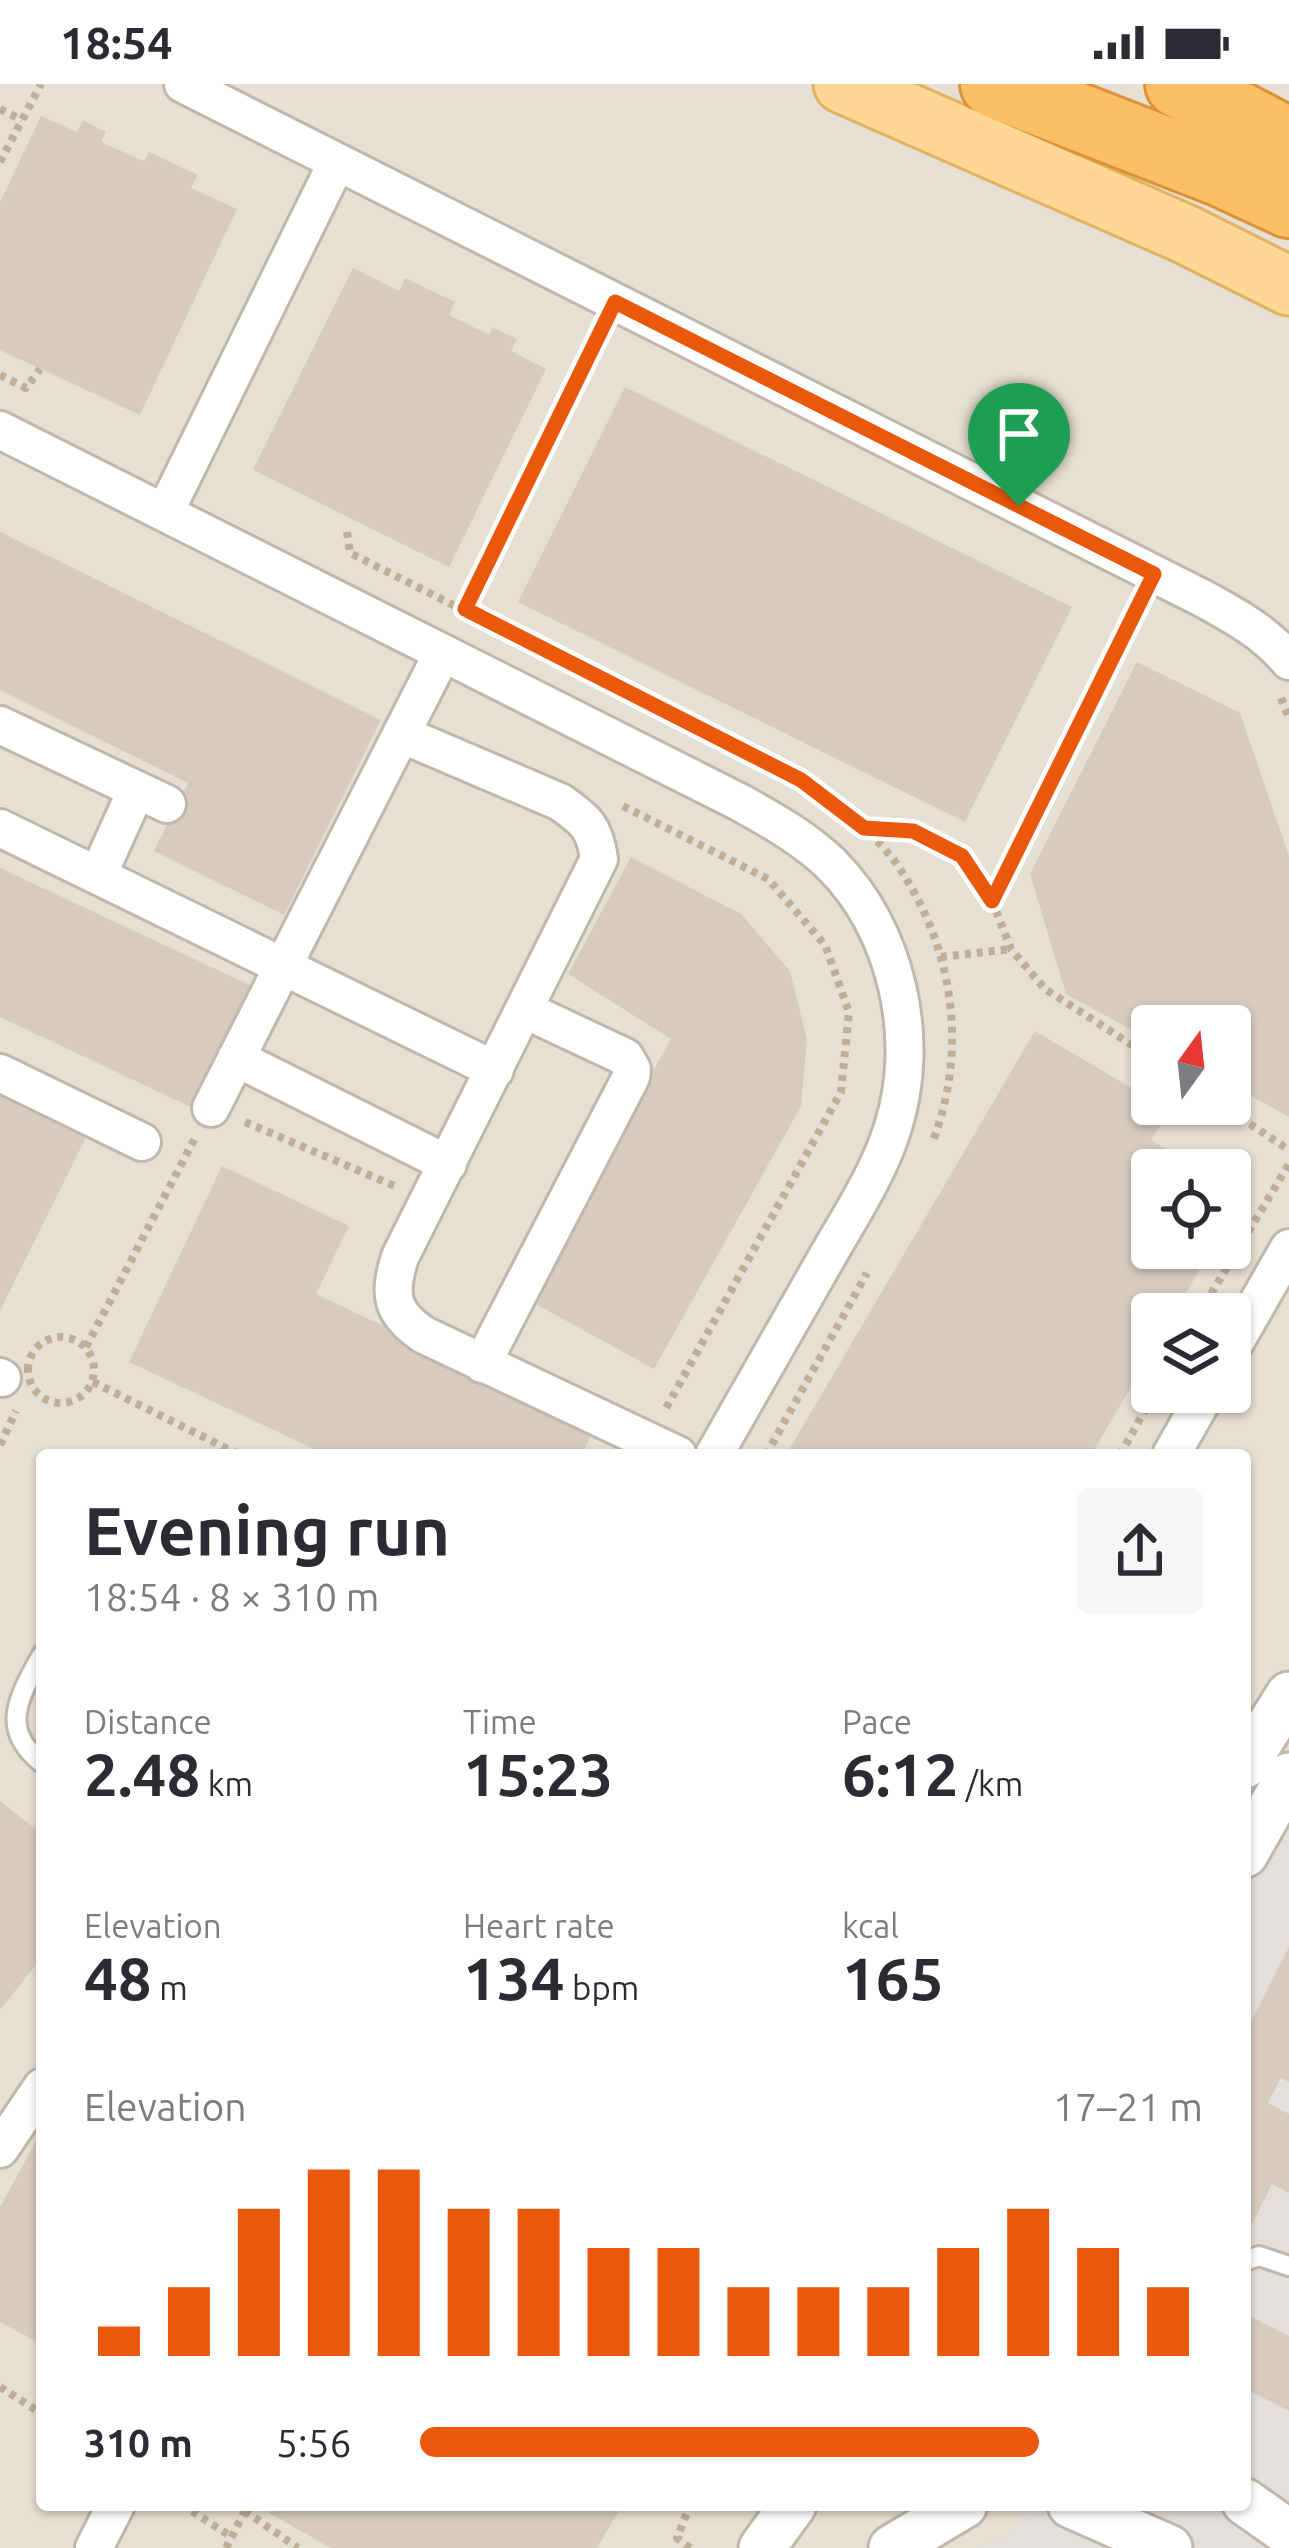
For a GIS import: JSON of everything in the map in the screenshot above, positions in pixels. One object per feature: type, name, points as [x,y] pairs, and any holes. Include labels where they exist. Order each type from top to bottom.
[{"type":"highway","points":[[994,84],[1289,204]]},
{"type":"highway","points":[[1179,84],[1289,142]]},
{"type":"main road","points":[[843,84],[1185,234],[1289,286]]},
{"type":"street","points":[[183,84],[1245,621],[1289,662]]},
{"type":"street","points":[[165,512],[337,162]]},
{"type":"street","points":[[0,430],[741,802],[790,830],[833,866],[867,910],[890,962],[903,1016],[905,1071],[894,1126],[872,1178],[718,1449]]},
{"type":"street","points":[[211,1108],[442,654]]},
{"type":"street","points":[[0,725],[152,798],[98,875]]},
{"type":"street","points":[[401,734],[560,802],[581,816],[596,835],[599,860],[400,1257],[392,1280],[394,1302],[405,1322],[424,1335],[663,1448]]},
{"type":"street","points":[[0,828],[495,1070]]},
{"type":"street","points":[[482,1364],[632,1069],[625,1057],[525,1010]]},
{"type":"street","points":[[236,1058],[448,1164]]},
{"type":"street","points":[[0,1073],[142,1142]]},
{"type":"street","points":[[1251,1314],[1289,1248]]},
{"type":"street","points":[[1174,1449],[1195,1413]]},
{"type":"street","points":[[1251,1755],[1289,1695]]},
{"type":"street","points":[[1251,1843],[1289,1776]]},
{"type":"street","points":[[2,2139],[36,2095]]},
{"type":"street","points":[[1251,2507],[1289,2533]]},
{"type":"street","points":[[94,2548],[113,2511]]},
{"type":"street","points":[[762,2548],[789,2511]]},
{"type":"street","points":[[892,2548],[954,2511]]},
{"type":"street","points":[[1085,2511],[1168,2548]]},
{"type":"lane","points":[[36,1666],[9,1715],[14,1743],[36,1759]]},
{"type":"lane","points":[[1251,2259],[1259,2256],[1289,2266]]},
{"type":"path","points":[[0,162],[41,84]]},
{"type":"path","points":[[0,109],[22,120]]},
{"type":"path","points":[[442,654],[615,302]]},
{"type":"path","points":[[0,376],[26,388],[40,369]]},
{"type":"path","points":[[347,532],[350,553],[801,780],[864,828],[897,864],[922,910],[941,957],[952,1006],[953,1058],[945,1108],[927,1155]]},
{"type":"path","points":[[992,901],[1154,574]]},
{"type":"path","points":[[603,796],[768,879],[825,945],[849,1012],[841,1092],[663,1448]]},
{"type":"path","points":[[864,828],[913,831],[962,856],[992,901],[1011,949],[1045,989],[1131,1044]]},
{"type":"path","points":[[941,957],[1011,949]]},
{"type":"path","points":[[86,1347],[211,1108],[430,1201]]},
{"type":"path","points":[[1251,1125],[1289,1150]]},
{"type":"path","points":[[1212,1293],[1289,1164]]},
{"type":"path","points":[[769,1449],[874,1260]]},
{"type":"path","points":[[66,1337],[86,1347],[93,1358],[93,1382],[75,1401],[48,1401],[38,1394],[27,1371],[34,1349],[66,1337]]},
{"type":"path","points":[[93,1382],[228,1449]]},
{"type":"path","points":[[1123,1449],[1143,1413]]},
{"type":"path","points":[[0,2387],[36,2410]]},
{"type":"path","points":[[191,2511],[232,2537]]},
{"type":"path","points":[[226,2548],[245,2511]]},
{"type":"path","points":[[251,2511],[298,2548]]},
{"type":"path","points":[[687,2511],[676,2538],[690,2548]]},
{"type":"shaded area","points":[[0,84],[1289,84],[1289,2548],[0,2548]]},
{"type":"shaded area","points":[[1289,1791],[1289,2548],[980,2548],[1015,2531],[1027,2511],[1251,2511],[1251,1863]]},
{"type":"building","points":[[41,116],[77,132],[83,120],[106,132],[101,142],[144,161],[149,152],[198,175],[191,188],[237,209],[140,415],[0,350],[0,202]]},
{"type":"building","points":[[353,268],[399,291],[405,278],[455,302],[449,315],[489,335],[492,327],[517,339],[511,351],[546,369],[449,567],[253,470]]},
{"type":"building","points":[[625,387],[1072,607],[965,822],[518,602]]},
{"type":"building","points":[[0,532],[381,720],[284,915],[154,851],[188,783],[0,690]]},
{"type":"building","points":[[1137,662],[1240,713],[1289,856],[1289,1117],[1251,1096],[1251,1005],[1131,1005],[1131,1030],[1066,994],[1030,874]]},
{"type":"building","points":[[631,857],[741,914],[790,971],[807,1040],[801,1106],[654,1369],[525,1298],[671,1039],[568,974]]},
{"type":"building","points":[[0,868],[254,987],[197,1110],[0,1017]]},
{"type":"building","points":[[1035,1031],[1131,1088],[1131,1125],[1160,1125],[1151,1140],[1166,1149],[1131,1149],[1131,1269],[1200,1269],[1186,1293],[1131,1293],[1131,1387],[1095,1449],[790,1449]]},
{"type":"building","points":[[0,1089],[88,1133],[0,1311]]},
{"type":"building","points":[[222,1166],[349,1226],[316,1294],[595,1426],[585,1449],[314,1449],[129,1362]]},
{"type":"building","points":[[0,1801],[36,1829],[36,1965],[0,2010]]},
{"type":"building","points":[[1289,1947],[1289,2082],[1281,2078],[1268,2103],[1289,2114],[1289,2193],[1272,2184],[1251,2226],[1251,2022]]},
{"type":"building","points":[[36,2141],[36,2342],[0,2322],[0,2207]]},
{"type":"building","points":[[1251,2317],[1289,2336],[1289,2411],[1251,2392]]},
{"type":"building","points":[[619,2511],[597,2548],[331,2548],[269,2513]]},
{"type":"route","points":[[615,302],[1019,506],[1154,574],[992,901],[962,856],[913,831],[864,828],[801,780],[465,609],[615,302]]}]
